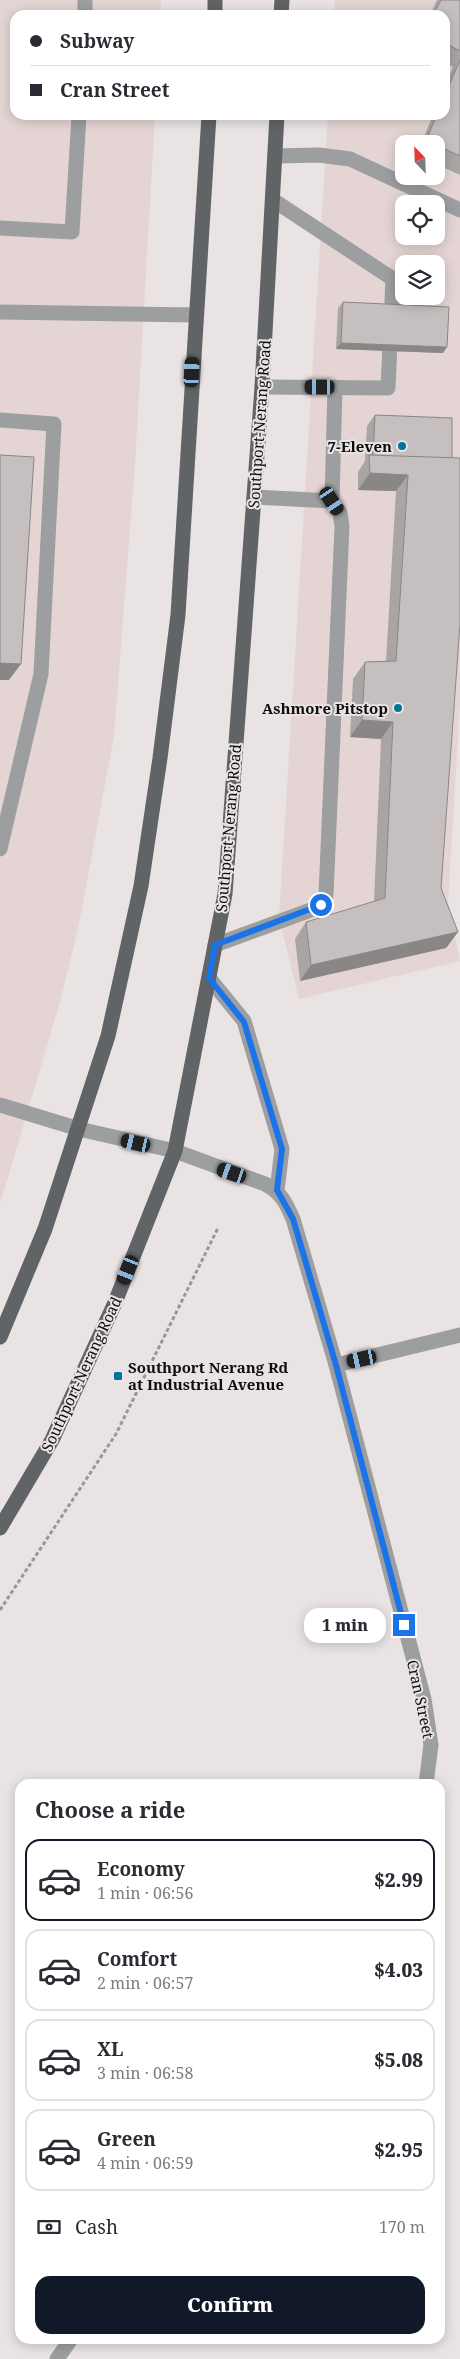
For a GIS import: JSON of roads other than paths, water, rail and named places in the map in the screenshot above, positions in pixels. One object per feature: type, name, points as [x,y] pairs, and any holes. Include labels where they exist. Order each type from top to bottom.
[{"type":"main road","points":[[0,1337],[45,1229],[79,1130],[110,1027],[141,886],[160,758],[178,615],[195,315],[209,120]]},
{"type":"main road","name":"Southport-Nerang Road","points":[[0,1528],[52,1440],[114,1304],[175,1151],[225,894],[262,387],[277,120]]},
{"type":"street","points":[[0,228],[72,232],[79,120]]},
{"type":"street","points":[[275,156],[319,155],[350,160],[460,210]]},
{"type":"street","points":[[262,387],[388,388],[393,279],[273,200]]},
{"type":"street","points":[[0,312],[195,315]]},
{"type":"street","points":[[215,945],[316,908],[326,895],[342,526],[340,513],[332,501],[335,387]]},
{"type":"street","points":[[0,420],[54,424],[41,674],[0,849]]},
{"type":"street","points":[[254,497],[332,501]]},
{"type":"street","points":[[0,1105],[79,1130],[175,1151],[277,1190],[282,1149],[244,1022],[209,978]]},
{"type":"street","name":"Cran Street","points":[[277,1190],[293,1219],[336,1365],[424,1699],[432,1745],[427,1779]]},
{"type":"street","points":[[336,1365],[460,1335]]},
{"type":"street","points":[[57,2359],[68,2344]]},
{"type":"place","name":"7-Eleven","points":[[402,446]]},
{"type":"place","name":"Ashmore Pitstop","points":[[398,708]]},
{"type":"place","name":"Southport Nerang Rd at Industrial Avenue","points":[[118,1376]]}]
